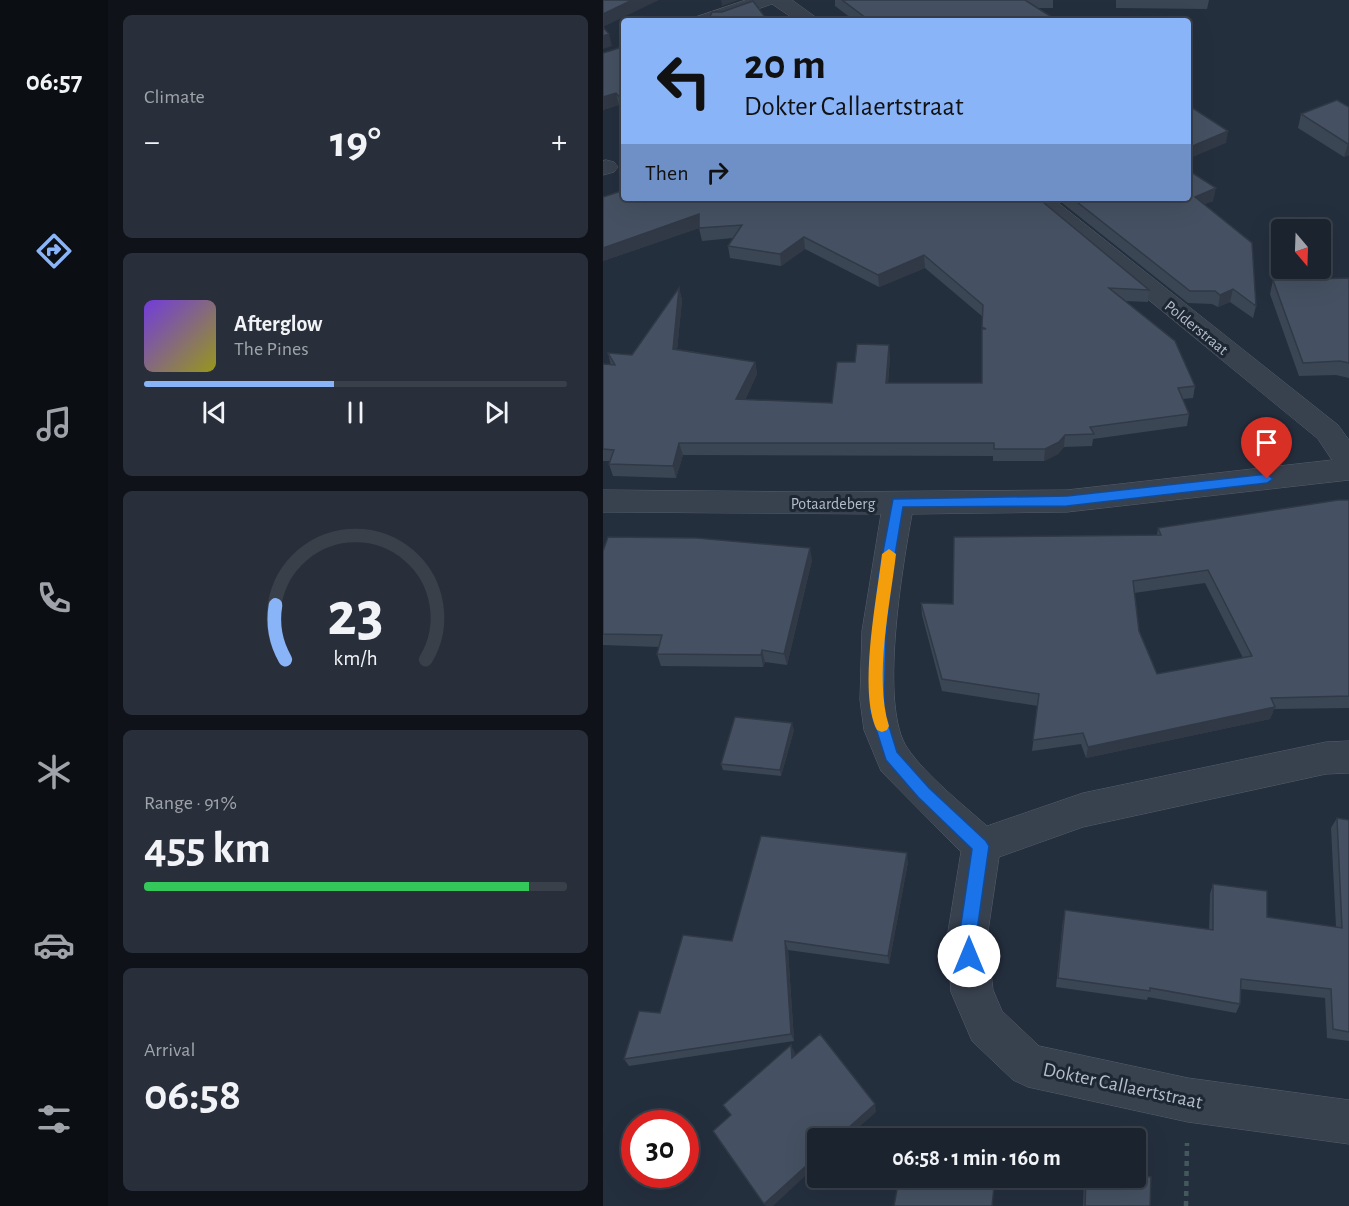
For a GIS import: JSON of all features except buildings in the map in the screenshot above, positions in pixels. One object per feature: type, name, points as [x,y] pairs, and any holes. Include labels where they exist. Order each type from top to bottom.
[{"type":"street","points":[[712,18],[765,0]]},
{"type":"street","points":[[779,0],[806,18]]},
{"type":"street","name":"Polderstraat","points":[[1041,201],[1328,432],[1349,463]]},
{"type":"street","name":"Potaardeberg","points":[[603,501],[898,503],[1067,501],[1349,469]]},
{"type":"street","points":[[898,503],[886,573],[879,636],[877,710],[891,756],[923,793],[981,846],[1083,810],[1326,758],[1349,757]]},
{"type":"street","name":"Dokter Callaertstraat","points":[[981,846],[967,938],[972,992],[987,1026],[1028,1065],[1188,1100],[1349,1122]]},
{"type":"path","points":[[1186,1206],[1188,1100]]},
{"type":"slow traffic","points":[[882,726],[877,710],[877,657],[889,554]]},
{"type":"route","points":[[969,956],[967,938],[981,846],[923,793],[891,756],[877,710],[879,636],[886,573],[898,503],[1067,501],[1267,479]]}]
